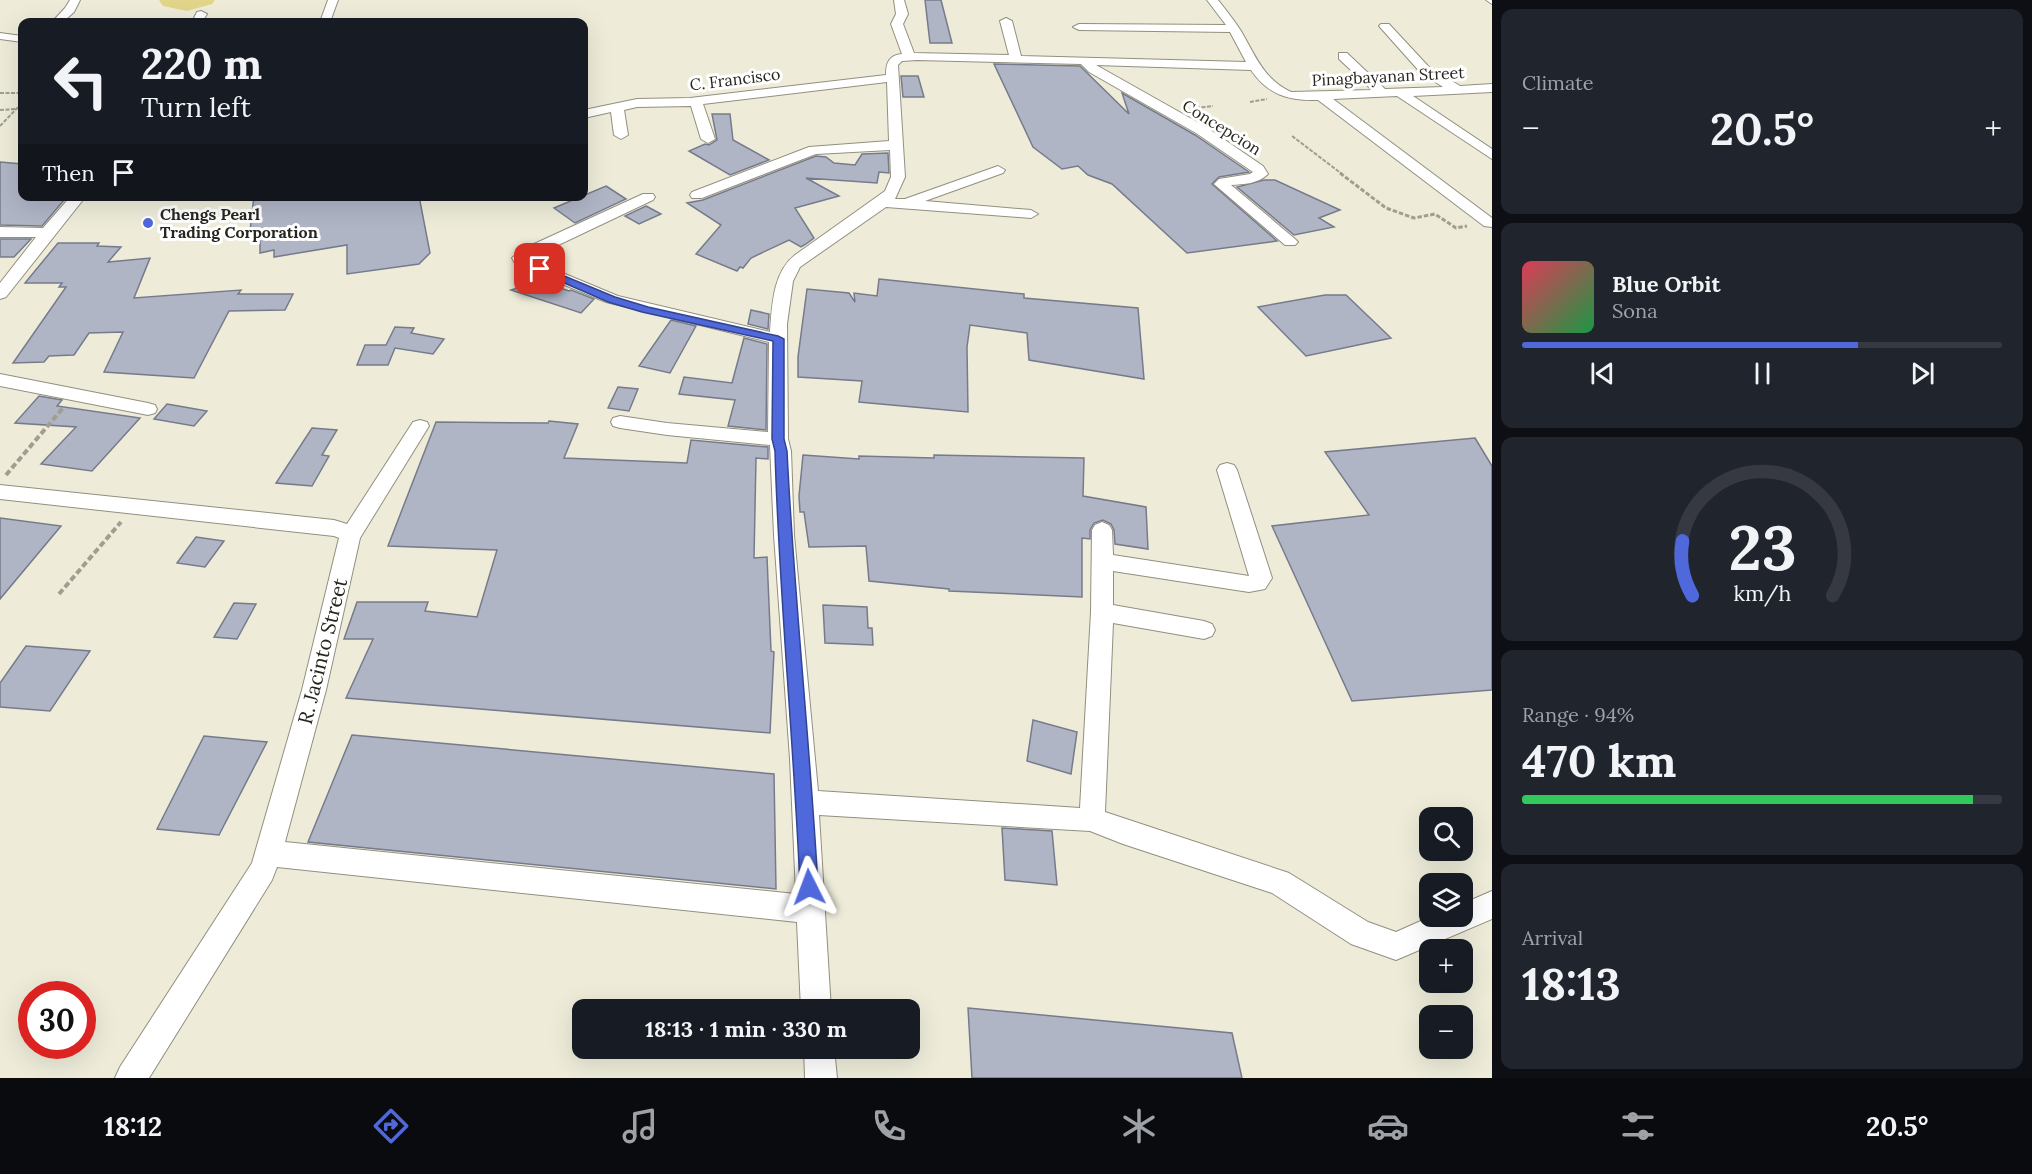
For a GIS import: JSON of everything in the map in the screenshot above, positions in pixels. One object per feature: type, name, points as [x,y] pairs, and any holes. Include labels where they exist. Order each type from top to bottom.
[{"type":"street","points":[[326,18],[333,0]]},
{"type":"street","points":[[894,203],[898,177],[897,24],[902,14],[899,0]]},
{"type":"street","points":[[1212,0],[1233,29],[1254,66]]},
{"type":"street","points":[[61,18],[73,5]]},
{"type":"street","points":[[1006,21],[1016,58]]},
{"type":"street","points":[[1385,26],[1424,69],[1456,89]]},
{"type":"street","points":[[1079,27],[1233,29]]},
{"type":"street","points":[[0,36],[18,38]]},
{"type":"street","points":[[0,46],[18,45]]},
{"type":"street","points":[[1343,56],[1382,92]]},
{"type":"street","name":"C. Francisco","points":[[588,113],[637,103],[696,102],[859,80],[898,65],[1016,58],[1254,66]]},
{"type":"street","name":"Concepcion","points":[[1083,60],[1093,69],[1201,130],[1258,169],[1261,174],[1224,182],[1221,184],[1222,187],[1290,242]]},
{"type":"street","name":"Pinagbayanan Street","points":[[1254,66],[1262,79],[1286,96],[1492,88]]},
{"type":"street","points":[[1398,91],[1492,154]]},
{"type":"street","points":[[1321,96],[1489,223]]},
{"type":"street","points":[[696,102],[708,139]]},
{"type":"street","points":[[617,107],[621,135]]},
{"type":"street","points":[[698,195],[814,150],[897,146]]},
{"type":"street","points":[[815,999],[804,802],[784,535],[781,451],[778,439],[778,339],[785,281],[790,267],[801,258],[894,203],[998,170]]},
{"type":"street","points":[[648,197],[520,258],[522,262],[612,299],[778,339]]},
{"type":"street","points":[[3,286],[75,201]]},
{"type":"street","points":[[894,203],[1031,214]]},
{"type":"street","points":[[0,232],[47,233]]},
{"type":"street","points":[[0,380],[148,409]]},
{"type":"street","points":[[620,422],[712,434],[778,439]]},
{"type":"street","name":"R. Jacinto Street","points":[[131,1078],[262,871],[314,690],[350,537],[420,426]]},
{"type":"street","points":[[1102,561],[1249,584],[1257,583],[1261,578],[1227,470]]},
{"type":"street","points":[[0,492],[334,528],[345,531],[350,537]]},
{"type":"street","points":[[1091,819],[1102,612],[1102,530]]},
{"type":"street","points":[[1102,612],[1204,630]]},
{"type":"street","points":[[804,802],[1091,819],[1123,832],[1279,882],[1361,934],[1396,946],[1492,905]]},
{"type":"street","points":[[269,853],[810,909]]},
{"type":"street","points":[[819,1059],[820,1078]]},
{"type":"path","points":[[0,93],[18,93]]},
{"type":"path","points":[[0,110],[16,109]]},
{"type":"path","points":[[0,126],[16,109]]},
{"type":"path","points":[[1292,136],[1386,208],[1400,215],[1414,218],[1435,214],[1456,228],[1489,223]]},
{"type":"path","points":[[0,483],[75,394]]},
{"type":"path","points":[[58,594],[135,505]]},
{"type":"building","points":[[925,0],[941,0],[952,43],[930,43]]},
{"type":"building","points":[[994,64],[1080,66],[1129,114],[1122,93],[1195,135],[1249,172],[1219,177],[1212,184],[1277,241],[1187,253],[1112,184],[1088,175],[1078,166],[1062,169],[1033,147]]},
{"type":"building","points":[[901,76],[918,76],[924,97],[903,97]]},
{"type":"building","points":[[712,114],[730,114],[733,140],[769,160],[730,175],[689,151],[717,140]]},
{"type":"building","points":[[888,153],[889,173],[879,172],[877,183],[806,178],[839,196],[795,208],[814,238],[801,247],[789,240],[751,258],[743,268],[740,267],[737,271],[696,254],[721,225],[687,203],[703,200],[816,156],[826,157],[834,163],[855,165],[862,154]]},
{"type":"building","points":[[0,162],[18,164],[18,201],[63,201],[42,226],[0,225]]},
{"type":"building","points":[[1264,180],[1275,180],[1340,210],[1319,218],[1334,227],[1294,235],[1237,187]]},
{"type":"building","points":[[606,186],[626,199],[575,223],[554,208],[571,201],[588,201],[588,194]]},
{"type":"building","points":[[253,201],[420,201],[430,253],[419,264],[347,274],[347,245],[274,257],[274,250],[260,253],[260,238],[249,240]]},
{"type":"building","points":[[646,206],[661,214],[639,224],[625,216]]},
{"type":"building","points":[[0,239],[31,239],[14,257],[0,257]]},
{"type":"building","points":[[58,243],[99,243],[97,246],[121,247],[108,262],[150,258],[134,298],[241,290],[238,294],[293,294],[285,310],[229,311],[194,378],[104,372],[123,332],[89,333],[74,355],[49,356],[44,362],[13,363],[66,287],[59,287],[62,283],[25,283]]},
{"type":"building","points":[[879,279],[1024,294],[1024,298],[1138,308],[1144,379],[1029,360],[1027,333],[970,325],[967,347],[968,412],[859,402],[862,381],[798,377],[798,357],[807,289],[849,293],[855,302],[854,293],[877,296]]},
{"type":"building","points":[[539,281],[594,299],[581,313],[511,290]]},
{"type":"building","points":[[1325,295],[1346,295],[1391,338],[1306,356],[1258,307]]},
{"type":"building","points":[[751,310],[769,314],[768,329],[748,324]]},
{"type":"building","points":[[671,320],[696,326],[670,373],[639,366]]},
{"type":"building","points":[[395,327],[414,328],[411,333],[444,339],[433,354],[395,348],[388,365],[357,365],[365,345],[386,345]]},
{"type":"building","points":[[744,338],[767,344],[766,430],[728,426],[735,400],[679,394],[684,377],[732,383]]},
{"type":"building","points":[[618,387],[638,389],[629,411],[608,408]]},
{"type":"building","points":[[39,396],[62,400],[57,406],[140,418],[92,471],[41,464],[76,427],[15,423]]},
{"type":"building","points":[[167,404],[207,411],[194,426],[154,419]]},
{"type":"building","points":[[549,421],[578,424],[564,458],[687,463],[691,440],[768,447],[768,459],[756,458],[754,558],[767,557],[771,651],[774,652],[770,733],[346,698],[373,639],[344,639],[357,602],[428,602],[425,611],[477,617],[497,550],[388,546],[436,422],[548,423]]},
{"type":"building","points":[[312,428],[337,430],[322,455],[329,456],[312,486],[276,483]]},
{"type":"building","points":[[1475,438],[1492,466],[1492,690],[1352,701],[1272,526],[1369,515],[1325,452]]},
{"type":"building","points":[[803,455],[859,459],[859,456],[934,458],[934,455],[1084,458],[1083,496],[1146,507],[1148,549],[1115,544],[1111,524],[1103,520],[1094,523],[1090,530],[1090,539],[1082,538],[1082,597],[949,591],[949,589],[869,581],[866,546],[809,547],[804,512],[800,512],[799,496]]},
{"type":"building","points":[[0,518],[61,526],[0,599]]},
{"type":"building","points":[[196,537],[224,541],[205,567],[177,563]]},
{"type":"building","points":[[234,603],[256,604],[237,639],[214,637]]},
{"type":"building","points":[[823,605],[867,607],[868,628],[872,628],[873,645],[825,643]]},
{"type":"building","points":[[26,646],[90,651],[50,711],[0,707],[0,683]]},
{"type":"building","points":[[1033,720],[1077,732],[1071,774],[1027,761]]},
{"type":"building","points":[[352,735],[774,774],[776,889],[308,842]]},
{"type":"building","points":[[204,736],[267,742],[219,835],[157,829]]},
{"type":"building","points":[[1002,828],[1052,831],[1057,885],[1005,880]]},
{"type":"building","points":[[968,1008],[1232,1033],[1242,1078],[972,1078]]},
{"type":"waterway","points":[[169,0],[187,5],[205,0]]},
{"type":"place","name":"Chengs Pearl Trading Corporation","points":[[148,223]]},
{"type":"route","points":[[540,269],[612,299],[646,309],[778,339],[778,439],[781,451],[784,535],[802,759],[809,887]]}]
